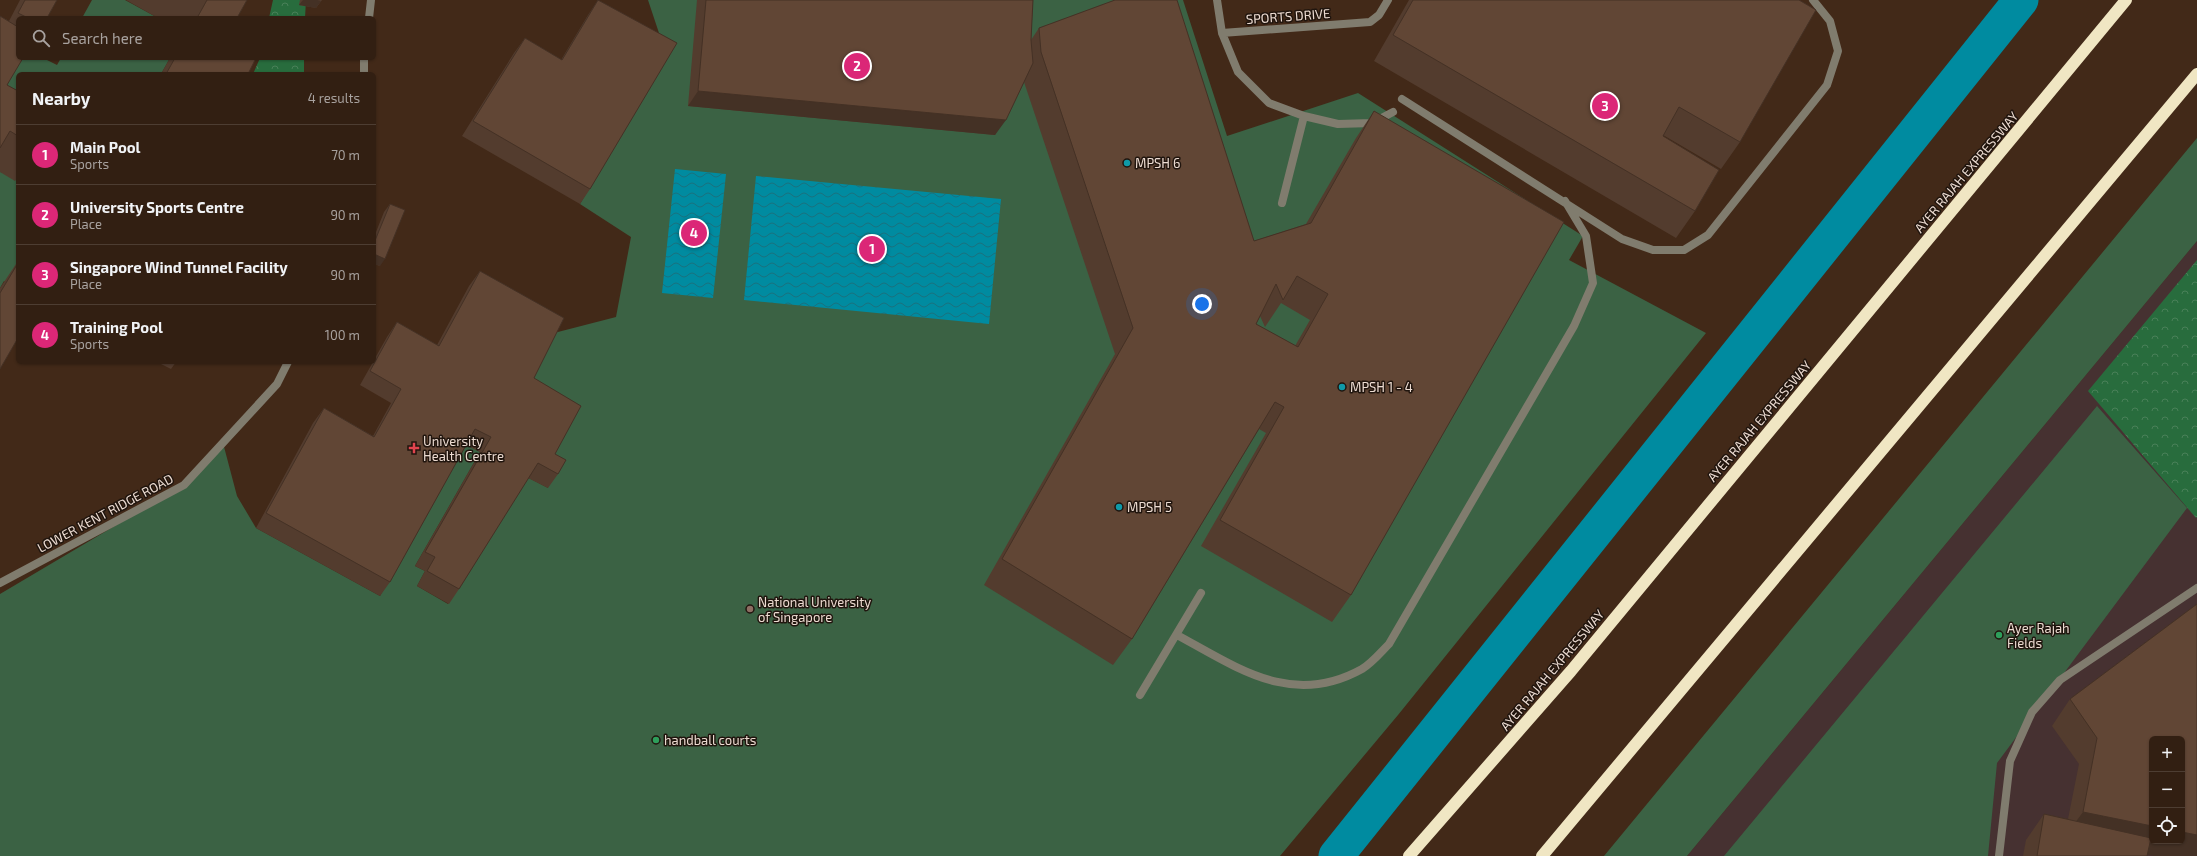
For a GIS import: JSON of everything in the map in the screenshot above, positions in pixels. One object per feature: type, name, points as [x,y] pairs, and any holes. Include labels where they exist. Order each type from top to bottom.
[{"type":"highway","name":"AYER RAJAH EXPRESSWAY","points":[[1409,856],[1571,671],[2126,0]]},
{"type":"highway","points":[[1542,856],[2197,74]]},
{"type":"street","points":[[369,16],[371,0]]},
{"type":"street","points":[[1217,0],[1222,33],[1238,72],[1269,103],[1304,116],[1338,124],[1372,123],[1393,112]]},
{"type":"street","name":"SPORTS DRIVE","points":[[1222,33],[1370,22],[1379,15],[1388,0]]},
{"type":"street","points":[[1402,100],[1565,201],[1622,239],[1653,250],[1684,250],[1708,235],[1827,85],[1838,51],[1830,21],[1813,0]]},
{"type":"street","points":[[364,60],[364,72]]},
{"type":"street","points":[[1282,203],[1304,116]]},
{"type":"street","points":[[1177,635],[1248,673],[1278,682],[1310,686],[1338,679],[1363,668],[1389,644],[1574,326],[1592,283],[1586,236],[1565,201]]},
{"type":"street","name":"LOWER KENT RIDGE ROAD","points":[[0,583],[184,485],[276,384],[287,364]]},
{"type":"street","points":[[1999,856],[2010,761],[2032,712],[2060,680],[2197,588]]},
{"type":"street","points":[[1140,695],[1201,593]]},
{"type":"shaded area","points":[[2197,241],[2197,856],[1687,856]]},
{"type":"green space","points":[[92,0],[125,0],[154,16],[83,16]]},
{"type":"green space","points":[[273,0],[306,0],[305,16],[269,16]]},
{"type":"green space","name":"National University of Singapore","points":[[648,0],[1183,0],[1227,136],[1358,93],[1583,236],[1569,260],[1706,333],[1398,715],[1280,856],[0,856],[0,594],[184,485],[223,443],[237,496],[256,528],[380,596],[465,444],[480,452],[415,566],[425,571],[417,586],[448,604],[527,477],[548,488],[524,393],[554,333],[616,317],[631,237],[580,204],[667,57]]},
{"type":"green space","points":[[18,60],[47,60],[57,65],[60,60],[169,60],[162,72],[16,72],[16,133],[0,91]]},
{"type":"green space","points":[[259,60],[304,60],[304,72],[254,72]]},
{"type":"green space","points":[[2197,138],[2197,241],[1687,856],[1604,856]]},
{"type":"green space","points":[[0,172],[16,175],[16,288],[4,281],[0,288]]},
{"type":"green space","points":[[2197,260],[2197,517],[2196,518],[2088,391]]},
{"type":"green space","name":"Ayer Rajah Fields","points":[[2097,406],[2187,508],[1997,763],[1988,856],[1724,856]]},
{"type":"water","points":[[675,169],[726,174],[713,298],[662,293]]},
{"type":"water","points":[[756,176],[1001,199],[989,324],[744,300]]},
{"type":"building","points":[[25,0],[57,0],[48,16],[24,16],[18,13]]},
{"type":"building","points":[[207,0],[247,0],[238,16],[198,16]]},
{"type":"building","points":[[598,0],[677,43],[590,189],[473,121],[525,38],[562,60]]},
{"type":"building","points":[[706,0],[1033,0],[1031,40],[1033,63],[1006,120],[698,91]]},
{"type":"building","points":[[1115,0],[1177,0],[1254,241],[1311,223],[1374,111],[1564,222],[1351,595],[1220,520],[1284,407],[1275,402],[1132,639],[1002,559],[1133,328],[1041,52],[1039,28]],"holes":[[[1297,276],[1328,294],[1298,347],[1256,324],[1276,284],[1283,300]]]},
{"type":"building","points":[[1413,0],[1799,0],[1816,10],[1740,142],[1679,107],[1663,136],[1719,170],[1695,211],[1393,35]]},
{"type":"building","points":[[0,16],[16,26],[16,60],[22,60],[7,85],[16,90],[16,135],[10,131],[0,148]]},
{"type":"building","points":[[174,60],[255,60],[249,72],[167,72]]},
{"type":"building","points":[[390,204],[405,210],[385,259],[376,255],[376,238]]},
{"type":"building","points":[[16,266],[16,341],[0,369],[0,293]]},
{"type":"building","name":"University Health Centre","points":[[480,271],[564,318],[534,378],[581,406],[555,454],[566,460],[558,474],[538,463],[459,589],[427,571],[435,557],[425,552],[491,437],[475,429],[390,582],[266,513],[324,408],[374,437],[401,389],[370,371],[374,364],[376,364],[376,360],[397,322],[439,346]]},
{"type":"building","points":[[2197,604],[2197,835],[2185,833],[2185,736],[2149,736],[2149,825],[2083,812],[2097,738],[2070,699]]},
{"type":"building","points":[[2044,814],[2149,838],[2150,844],[2147,856],[2037,856]]},
{"type":"waterway","points":[[1336,856],[2021,0]]},
{"type":"place","name":"University Sports Centre","points":[[857,66]]},
{"type":"place","name":"Singapore Wind Tunnel Facility","points":[[1605,106]]},
{"type":"place","name":"MPSH 6","points":[[1127,163]]},
{"type":"place","name":"Training Pool","points":[[694,233]]},
{"type":"place","name":"Main Pool","points":[[872,249]]},
{"type":"place","name":"MPSH 1 - 4","points":[[1342,387]]},
{"type":"place","name":"University Health Centre","points":[[414,448]]},
{"type":"place","name":"MPSH 5","points":[[1119,507]]},
{"type":"place","name":"National University of Singapore","points":[[750,609]]},
{"type":"place","name":"Ayer Rajah Fields","points":[[1999,635]]},
{"type":"place","name":"handball courts","points":[[656,740]]}]
